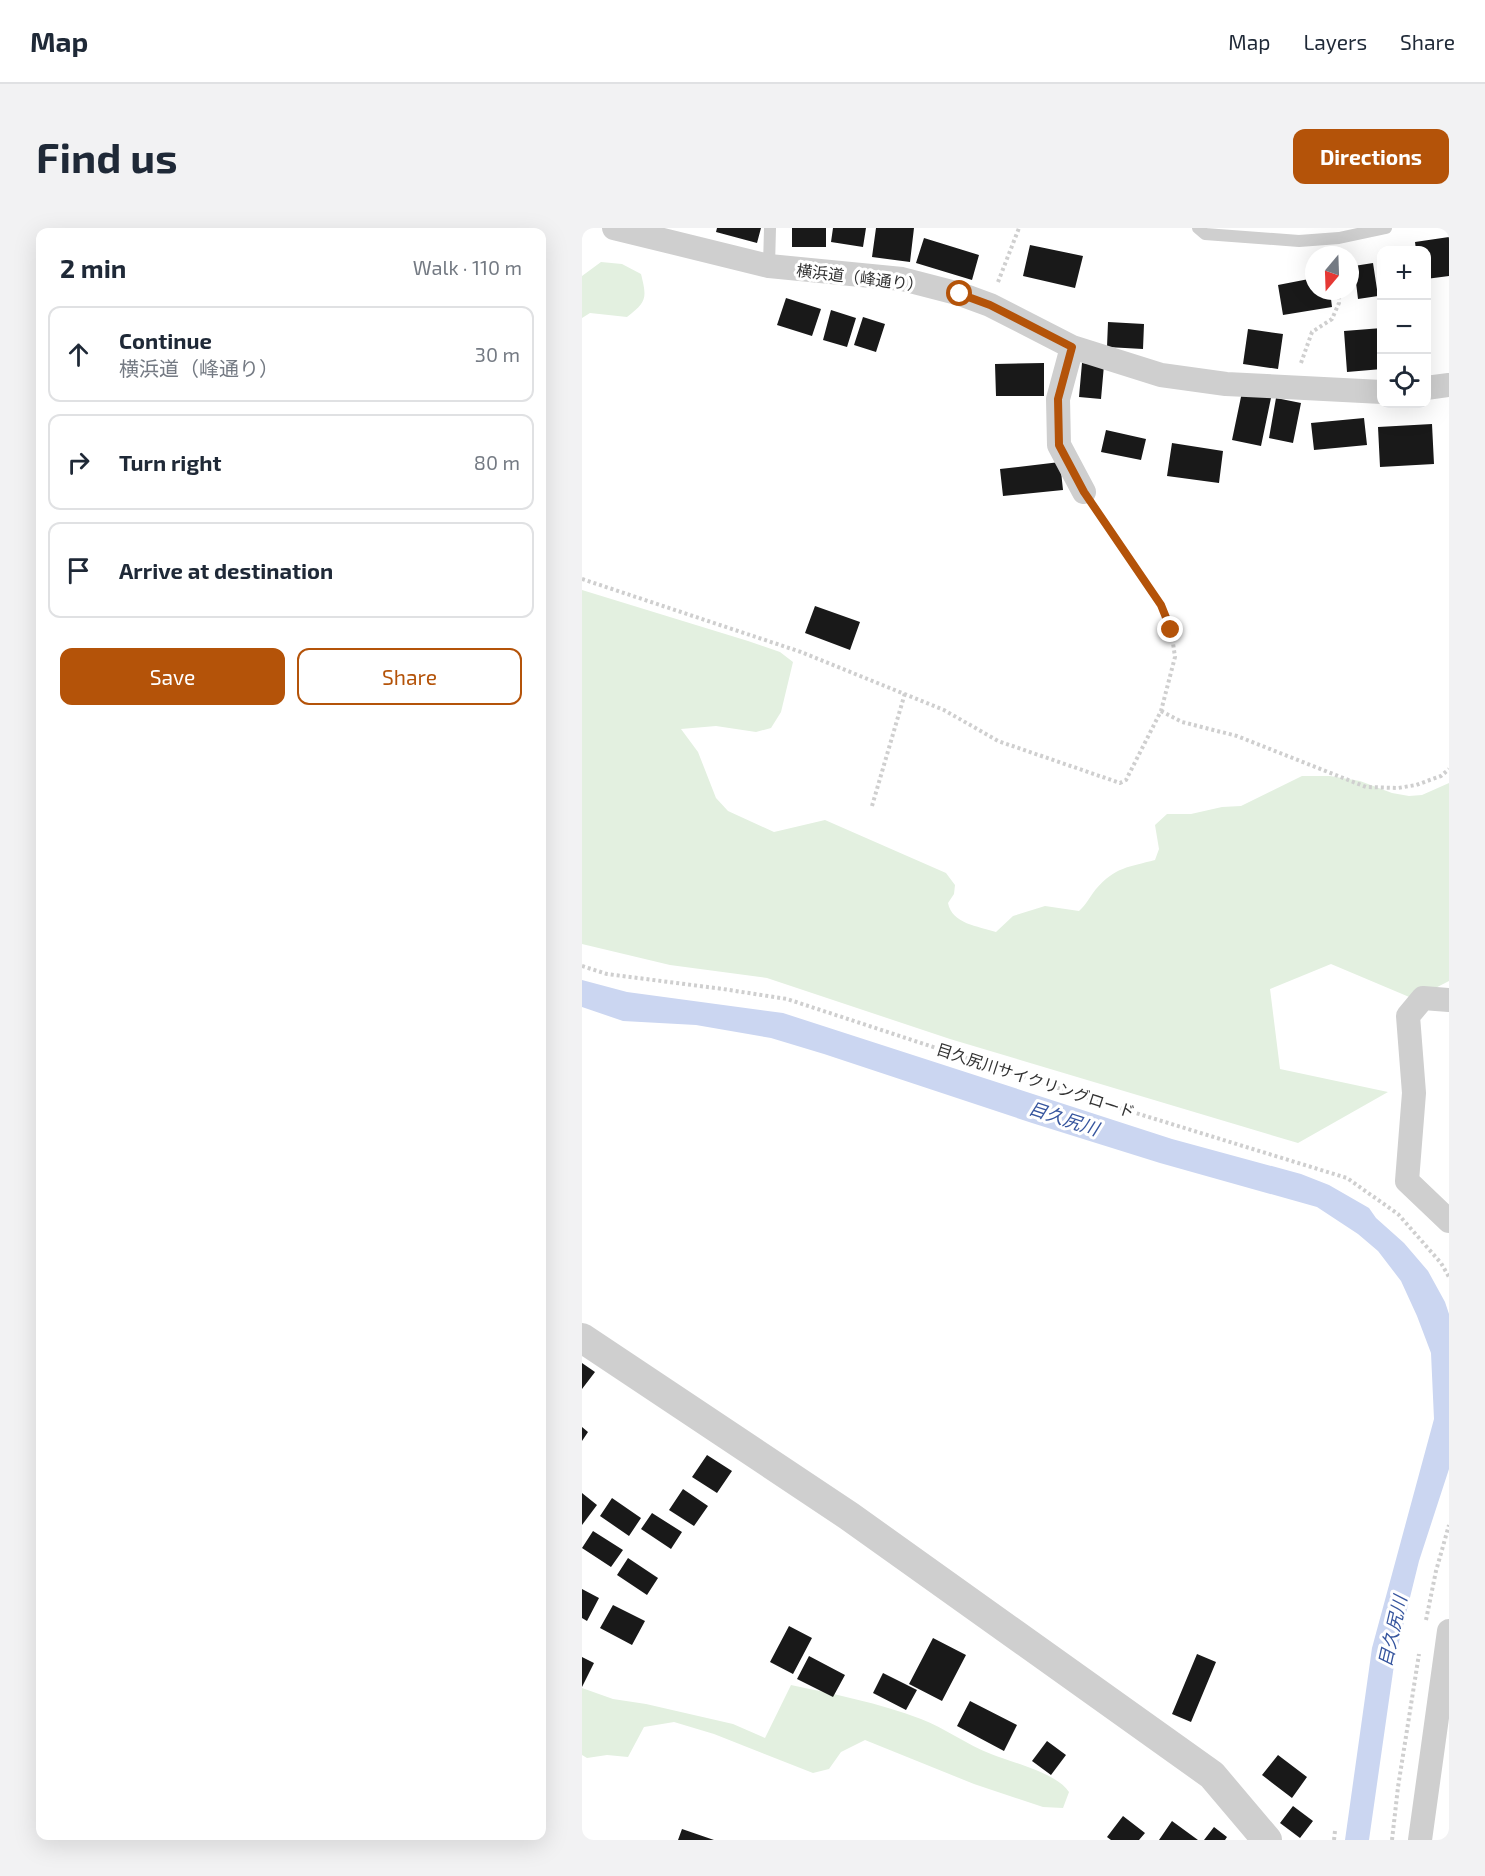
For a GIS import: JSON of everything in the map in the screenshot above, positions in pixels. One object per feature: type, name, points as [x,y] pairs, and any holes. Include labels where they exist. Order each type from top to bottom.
[{"type":"street","name":"横浜道（峰通り）","points":[[614,228],[769,266],[902,279],[960,294],[990,305],[1072,347],[1161,375],[1226,384],[1377,392]]},
{"type":"street","points":[[1072,347],[1058,399],[1059,445],[1084,492]]},
{"type":"street","points":[[1431,387],[1449,385]]},
{"type":"street","points":[[1449,1000],[1423,998],[1408,1016],[1414,1093],[1407,1181],[1449,1221]]},
{"type":"street","points":[[582,1338],[849,1516],[1212,1775],[1267,1840]]},
{"type":"street","points":[[1420,1840],[1449,1631]]},
{"type":"lane","points":[[769,266],[770,228]]},
{"type":"lane","points":[[1198,228],[1205,234],[1299,241],[1339,238],[1386,228]]},
{"type":"path","points":[[990,305],[1019,228]]},
{"type":"path","points":[[1293,387],[1312,332],[1332,319],[1339,300]]},
{"type":"path","points":[[582,579],[790,648],[944,710],[998,741],[1120,783],[1126,780],[1161,711],[1176,657],[1171,630],[1161,605],[1084,492]]},
{"type":"path","points":[[872,806],[905,693]]},
{"type":"path","points":[[1161,711],[1182,722],[1237,736],[1366,787],[1398,788],[1441,776],[1449,769]]},
{"type":"path","name":"目久尻川サイクリングロード","points":[[582,966],[607,974],[723,988],[787,999],[1113,1106],[1347,1178],[1398,1214],[1441,1263],[1449,1276]]},
{"type":"path","points":[[1334,1840],[1335,1831]]},
{"type":"green space","points":[[601,262],[622,264],[641,274],[644,299],[627,317],[590,313],[582,318],[582,276]]},
{"type":"green space","points":[[582,590],[748,641],[780,652],[793,662],[781,712],[771,728],[756,732],[716,726],[681,729],[698,752],[716,798],[728,811],[774,832],[825,820],[946,873],[955,885],[954,894],[948,903],[955,916],[967,923],[996,932],[1013,916],[1045,906],[1079,911],[1096,889],[1110,876],[1130,866],[1155,860],[1159,849],[1155,825],[1167,814],[1191,814],[1222,807],[1241,806],[1302,776],[1330,776],[1360,781],[1392,793],[1409,796],[1422,795],[1449,783],[1449,981],[1414,999],[1331,964],[1270,989],[1280,1069],[1388,1092],[1298,1143],[950,1039],[767,978],[670,965],[582,944]]},
{"type":"green space","points":[[791,1685],[856,1699],[905,1713],[930,1723],[982,1750],[1034,1769],[1055,1779],[1069,1792],[1063,1808],[1043,1807],[974,1784],[865,1740],[841,1752],[829,1769],[813,1773],[714,1734],[674,1722],[644,1727],[628,1757],[607,1755],[587,1758],[582,1755],[582,1688],[613,1699],[646,1704],[733,1724],[765,1738]]},
{"type":"water","name":"目久尻川","points":[[582,980],[627,992],[783,1013],[1172,1139],[1301,1174],[1329,1185],[1369,1208],[1376,1218],[1404,1243],[1428,1271],[1449,1314],[1449,1469],[1419,1561],[1395,1658],[1369,1840],[1345,1840],[1372,1648],[1434,1419],[1431,1353],[1401,1281],[1378,1251],[1358,1234],[1317,1207],[1160,1163],[824,1054],[771,1038],[696,1025],[623,1021],[582,1007]]},
{"type":"building","points":[[717,228],[761,228],[757,243],[716,232]]},
{"type":"building","points":[[792,228],[826,228],[826,247],[792,247]]},
{"type":"building","points":[[833,228],[866,228],[863,247],[831,242]]},
{"type":"building","points":[[876,228],[914,228],[910,262],[872,257]]},
{"type":"building","points":[[1449,237],[1449,276],[1431,278],[1431,246],[1416,246],[1415,242]]},
{"type":"building","points":[[924,238],[979,255],[972,280],[916,263]]},
{"type":"building","points":[[1030,245],[1083,256],[1075,288],[1023,276]]},
{"type":"building","points":[[1373,263],[1377,296],[1359,299],[1359,265]]},
{"type":"building","points":[[1305,280],[1305,300],[1331,300],[1332,307],[1283,315],[1278,285]]},
{"type":"building","points":[[786,298],[821,309],[812,336],[777,325]]},
{"type":"building","points":[[831,310],[856,318],[847,347],[823,340]]},
{"type":"building","points":[[863,317],[885,324],[876,352],[854,345]]},
{"type":"building","points":[[1108,322],[1144,324],[1143,349],[1107,347]]},
{"type":"building","points":[[1377,328],[1377,369],[1347,372],[1344,331]]},
{"type":"building","points":[[1248,329],[1283,334],[1278,369],[1243,364]]},
{"type":"building","points":[[1044,363],[1044,396],[996,396],[995,364]]},
{"type":"building","points":[[1082,363],[1104,365],[1101,399],[1079,397]]},
{"type":"building","points":[[1242,392],[1271,398],[1261,446],[1232,440]]},
{"type":"building","points":[[1276,398],[1301,403],[1293,443],[1269,438]]},
{"type":"building","points":[[1364,418],[1367,445],[1314,450],[1311,423]]},
{"type":"building","points":[[1432,424],[1434,464],[1380,467],[1378,427]]},
{"type":"building","points":[[1106,430],[1146,439],[1141,460],[1101,452]]},
{"type":"building","points":[[1172,443],[1223,451],[1219,483],[1167,476]]},
{"type":"building","points":[[1060,462],[1063,490],[1003,496],[1000,469]]},
{"type":"building","points":[[815,606],[860,622],[850,650],[805,633]]},
{"type":"building","points":[[582,1363],[595,1372],[582,1389]]},
{"type":"building","points":[[582,1427],[588,1432],[582,1441]]},
{"type":"building","points":[[707,1455],[732,1471],[717,1493],[692,1477]]},
{"type":"building","points":[[683,1489],[708,1506],[694,1526],[669,1510]]},
{"type":"building","points":[[582,1493],[597,1505],[582,1525]]},
{"type":"building","points":[[612,1498],[641,1518],[629,1536],[600,1516]]},
{"type":"building","points":[[652,1513],[682,1532],[671,1549],[641,1529]]},
{"type":"building","points":[[593,1531],[623,1550],[611,1567],[582,1548]]},
{"type":"building","points":[[628,1558],[658,1578],[647,1595],[617,1575]]},
{"type":"building","points":[[582,1589],[599,1598],[587,1621],[582,1618]]},
{"type":"building","points":[[613,1605],[645,1621],[632,1645],[600,1628]]},
{"type":"building","points":[[789,1626],[812,1638],[793,1674],[770,1662]]},
{"type":"building","points":[[933,1638],[966,1655],[942,1701],[909,1684]]},
{"type":"building","points":[[1197,1654],[1216,1662],[1191,1722],[1172,1714]]},
{"type":"building","points":[[809,1656],[845,1675],[833,1697],[797,1679]]},
{"type":"building","points":[[582,1657],[594,1663],[582,1687]]},
{"type":"building","points":[[883,1673],[917,1690],[906,1710],[873,1693]]},
{"type":"building","points":[[970,1701],[1017,1725],[1004,1751],[957,1726]]},
{"type":"building","points":[[1047,1741],[1066,1755],[1051,1775],[1032,1761]]},
{"type":"building","points":[[1278,1755],[1307,1777],[1292,1798],[1262,1775]]},
{"type":"building","points":[[1293,1806],[1313,1821],[1300,1838],[1280,1823]]},
{"type":"building","points":[[1123,1816],[1145,1833],[1139,1840],[1111,1840],[1107,1837]]},
{"type":"building","points":[[1172,1821],[1198,1840],[1159,1840]]},
{"type":"building","points":[[1214,1827],[1227,1837],[1225,1840],[1204,1840]]},
{"type":"building","points":[[682,1829],[714,1840],[678,1840]]},
{"type":"route","points":[[960,294],[990,305],[1072,347],[1058,399],[1059,445],[1084,492],[1161,605],[1171,630]]}]
